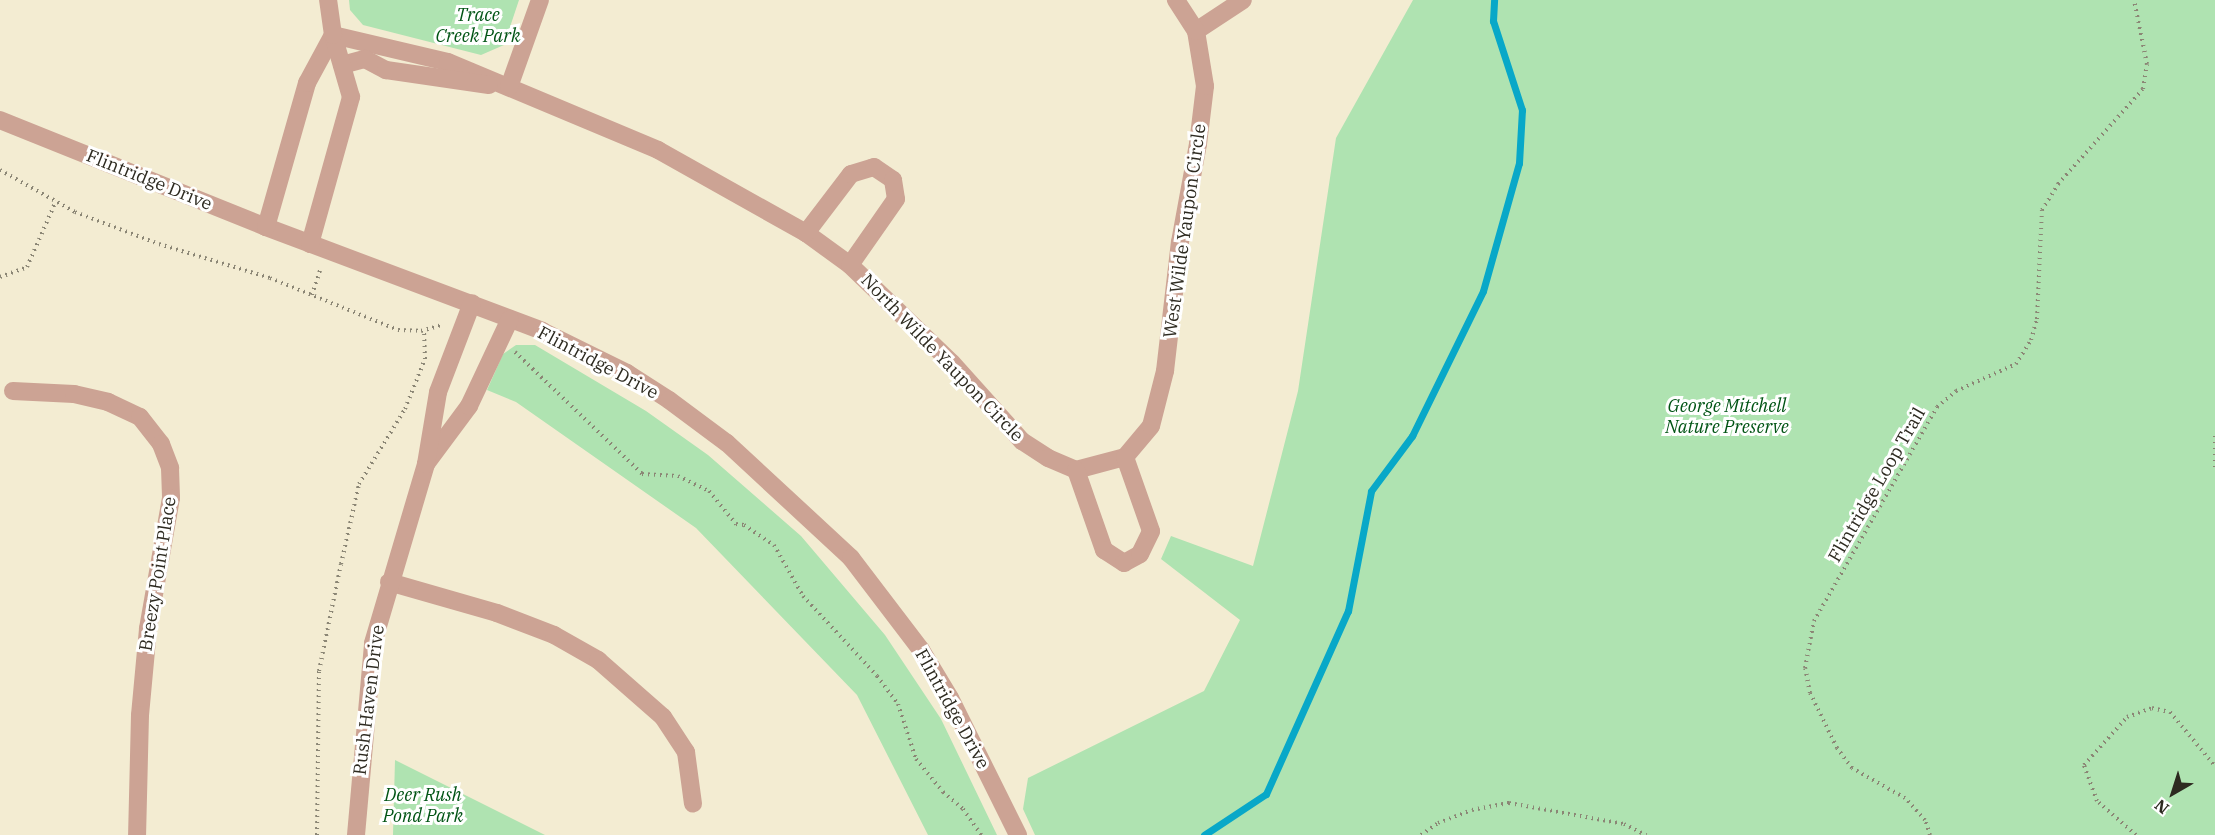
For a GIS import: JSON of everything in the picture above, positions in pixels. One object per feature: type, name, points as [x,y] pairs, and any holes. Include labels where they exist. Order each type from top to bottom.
[{"type":"street","points":[[310,244],[351,97],[333,35],[328,0]]},
{"type":"street","points":[[509,87],[540,0]]},
{"type":"street","name":"West Wilde Yaupon Circle","points":[[1125,457],[1150,426],[1165,371],[1180,242],[1198,144],[1204,86],[1196,31],[1176,0]]},
{"type":"street","points":[[1196,31],[1243,0]]},
{"type":"street","points":[[266,227],[307,83],[333,35]]},
{"type":"street","name":"North Wilde Yaupon Circle","points":[[333,35],[448,62],[509,87],[658,150],[806,233],[850,265],[952,363],[1022,441],[1076,470]]},
{"type":"street","name":"North Wilde Yaupon Circle","points":[[342,65],[365,59],[386,70],[509,87]]},
{"type":"street","name":"Flintridge Drive","points":[[0,120],[266,227],[472,303],[627,374],[669,400],[727,443],[851,558],[921,650],[945,688],[1018,835]]},
{"type":"street","points":[[806,233],[851,174],[874,167],[893,180],[896,199],[850,265]]},
{"type":"street","name":"Rush Haven Drive","points":[[356,835],[373,643],[389,582],[426,464],[430,423],[460,329],[472,303]]},
{"type":"street","name":"Rush Haven Drive","points":[[426,464],[469,406],[510,319]]},
{"type":"street","name":"Breezy Point Place","points":[[13,391],[74,394],[108,402],[140,417],[161,444],[170,468],[171,498],[148,629],[140,715],[137,835]]},
{"type":"street","points":[[1125,457],[1151,531],[1140,554],[1124,563],[1104,550],[1076,470],[1125,457]]},
{"type":"street","points":[[389,582],[496,613],[554,635],[598,660],[663,717],[686,752],[693,804]]},
{"type":"path","name":"Flintridge Loop Trail","points":[[1930,835],[1925,820],[1905,798],[1852,768],[1837,748],[1810,693],[1805,668],[1814,621],[1938,407],[1956,391],[2016,364],[2031,340],[2037,319],[2042,210],[2058,184],[2143,89],[2147,64],[2134,0]]},
{"type":"path","points":[[0,170],[56,201],[159,244],[312,295],[398,330],[424,330],[447,324],[460,329]]},
{"type":"path","points":[[0,277],[27,267],[56,201]]},
{"type":"path","points":[[312,295],[324,259]]},
{"type":"path","points":[[317,835],[319,671],[339,575],[359,484],[405,409],[425,359],[424,330]]},
{"type":"path","points":[[499,343],[512,348],[642,474],[678,476],[709,491],[736,524],[744,525],[774,545],[803,596],[877,676],[898,704],[916,759],[943,792],[963,809],[981,835]]},
{"type":"path","points":[[2215,436],[2215,470]]},
{"type":"path","points":[[2136,835],[2097,801],[2084,765],[2127,717],[2152,708],[2170,712],[2215,766]]},
{"type":"path","points":[[1421,835],[1438,823],[1472,810],[1509,803],[1624,824],[1646,835]]},
{"type":"green space","name":"Trace Creek Park","points":[[349,0],[519,0],[504,45],[481,55],[363,25],[350,10]]},
{"type":"green space","name":"George Mitchell Nature Preserve","points":[[1413,0],[2215,0],[2215,835],[1035,835],[1023,809],[1028,778],[1204,691],[1240,620],[1161,559],[1171,536],[1253,566],[1298,391],[1336,138]]},
{"type":"green space","points":[[516,345],[535,345],[646,411],[708,455],[801,536],[885,635],[941,719],[997,835],[928,835],[857,695],[696,528],[516,402],[487,390],[503,354]]},
{"type":"green space","name":"Deer Rush Pond Park","points":[[395,760],[545,835],[393,835]]},
{"type":"waterway","points":[[1204,835],[1266,794],[1348,611],[1371,491],[1412,436],[1483,291],[1519,163],[1522,110],[1493,21],[1494,0]]}]
